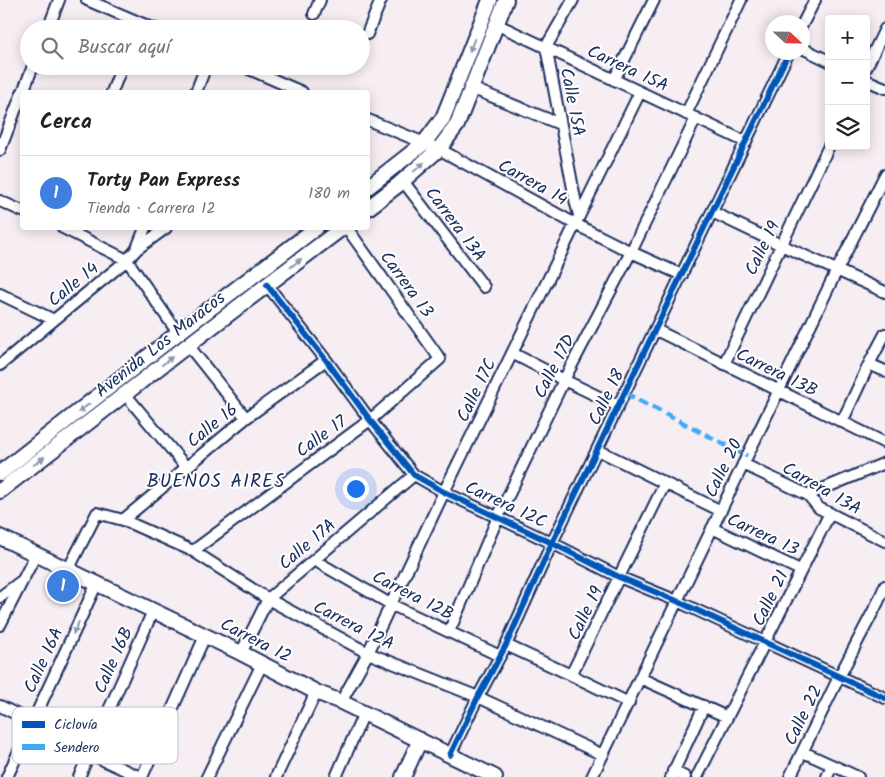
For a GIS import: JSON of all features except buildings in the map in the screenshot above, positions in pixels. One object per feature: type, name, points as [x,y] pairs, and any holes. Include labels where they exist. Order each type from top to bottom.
[{"type":"street","points":[[51,20],[59,0]]},
{"type":"street","points":[[87,0],[127,20]]},
{"type":"street","points":[[314,14],[320,0]]},
{"type":"street","points":[[370,27],[381,0]]},
{"type":"street","points":[[370,185],[424,143],[443,118],[490,0]]},
{"type":"street","points":[[370,206],[440,149],[457,125],[506,0]]},
{"type":"street","name":"Calle 15A","points":[[573,0],[546,47],[576,204],[577,219]]},
{"type":"street","points":[[614,80],[654,0]]},
{"type":"street","points":[[686,114],[742,0]]},
{"type":"street","points":[[807,15],[815,0]]},
{"type":"street","name":"Carrera 15A","points":[[496,24],[746,142]]},
{"type":"street","points":[[870,60],[885,29]]},
{"type":"street","points":[[810,52],[827,60]]},
{"type":"street","name":"Calle 18","points":[[450,755],[506,645],[552,543],[785,60]]},
{"type":"street","points":[[24,90],[30,75]]},
{"type":"street","points":[[113,90],[119,75]]},
{"type":"street","points":[[197,90],[203,75]]},
{"type":"street","points":[[263,75],[297,90]]},
{"type":"street","points":[[870,82],[885,88]]},
{"type":"street","points":[[471,88],[560,124]]},
{"type":"street","name":"Calle 17C","points":[[341,702],[368,654],[444,492],[640,92]]},
{"type":"street","points":[[0,150],[20,100]]},
{"type":"street","name":"Calle 17D","points":[[449,632],[498,517],[564,380],[632,252],[696,118]]},
{"type":"street","name":"Carrera 14","points":[[370,121],[440,149],[577,219],[632,252],[682,274]]},
{"type":"street","name":"Calle 19","points":[[724,364],[827,150]]},
{"type":"street","name":"Calle 20","points":[[592,777],[836,270],[885,175]]},
{"type":"street","name":"Carrera 13A","points":[[403,181],[484,287]]},
{"type":"street","points":[[0,201],[20,210]]},
{"type":"street","points":[[712,212],[885,292]]},
{"type":"street","points":[[67,230],[127,260],[178,333]]},
{"type":"street","points":[[136,249],[144,230]]},
{"type":"street","name":"Calle 14","points":[[0,365],[127,260],[136,249],[163,230]]},
{"type":"street","name":"Avenida Los Maracos","points":[[0,473],[178,333],[313,230]]},
{"type":"street","name":"Avenida Los Maracos","points":[[0,491],[339,230]]},
{"type":"street","name":"Carrera 13","points":[[348,230],[440,359]]},
{"type":"street","name":"Carrera 12C","points":[[267,285],[414,475],[444,492],[619,577],[677,601],[885,698]]},
{"type":"street","points":[[0,294],[54,320]]},
{"type":"street","name":"Carrera 13B","points":[[656,330],[885,443]]},
{"type":"street","points":[[842,422],[885,334]]},
{"type":"street","points":[[188,345],[246,418]]},
{"type":"street","points":[[512,353],[618,406]]},
{"type":"street","name":"Calle 17","points":[[193,551],[370,420],[440,359]]},
{"type":"street","name":"Calle 16","points":[[123,520],[246,418],[326,360]]},
{"type":"street","points":[[869,364],[885,371]]},
{"type":"street","points":[[126,394],[186,467]]},
{"type":"street","name":"Carrera 13","points":[[598,450],[721,511]]},
{"type":"street","points":[[808,495],[885,463]]},
{"type":"street","name":"Carrera 13A","points":[[743,464],[808,495],[819,508],[885,542]]},
{"type":"street","name":"Calle 17A","points":[[241,653],[268,599],[414,475]]},
{"type":"street","name":"Calle 19","points":[[571,675],[665,483]]},
{"type":"street","name":"Carrera 12A","points":[[68,570],[97,513],[123,520],[193,551],[268,599],[368,654],[478,697],[603,755]]},
{"type":"street","name":"Calle 21","points":[[697,777],[830,513]]},
{"type":"street","name":"Carrera 13","points":[[712,528],[800,570]]},
{"type":"street","name":"Carrera 12","points":[[0,536],[241,653],[316,692],[341,702],[496,777]]},
{"type":"street","points":[[0,625],[36,554]]},
{"type":"street","name":"Carrera 12B","points":[[314,560],[392,605],[500,656]]},
{"type":"street","points":[[0,597],[23,579]]},
{"type":"street","name":"Calle 16A","points":[[39,707],[97,584]]},
{"type":"street","name":"Calle 22","points":[[790,777],[839,677],[882,604],[885,586]]},
{"type":"street","name":"Calle 16B","points":[[110,707],[152,611]]},
{"type":"street","points":[[173,707],[205,636]]},
{"type":"street","points":[[506,645],[629,703]]},
{"type":"street","points":[[207,777],[262,664]]},
{"type":"street","points":[[640,678],[727,717]]},
{"type":"street","points":[[276,777],[316,692]]},
{"type":"street","points":[[0,706],[12,712]]},
{"type":"street","points":[[684,777],[672,774],[704,706]]},
{"type":"street","points":[[336,777],[364,713]]},
{"type":"street","points":[[403,777],[420,740]]},
{"type":"street","points":[[803,752],[858,777]]},
{"type":"street","name":"Calle 16A","points":[[7,777],[13,764]]},
{"type":"street","name":"Calle 16B","points":[[79,777],[85,764]]},
{"type":"street","points":[[112,764],[141,777],[147,764]]},
{"type":"street","points":[[827,777],[832,765]]},
{"type":"marked path","points":[[625,393],[747,456]]},
{"type":"cycle path","points":[[450,755],[506,645],[552,543],[785,60]]},
{"type":"cycle path","points":[[267,285],[414,475],[444,492],[619,577],[677,601],[885,698]]},
{"type":"place","name":"Torty Pan Express","points":[[63,586]]},
{"type":"district","name":"BUENOS AIRES","points":[[216,480]]}]
